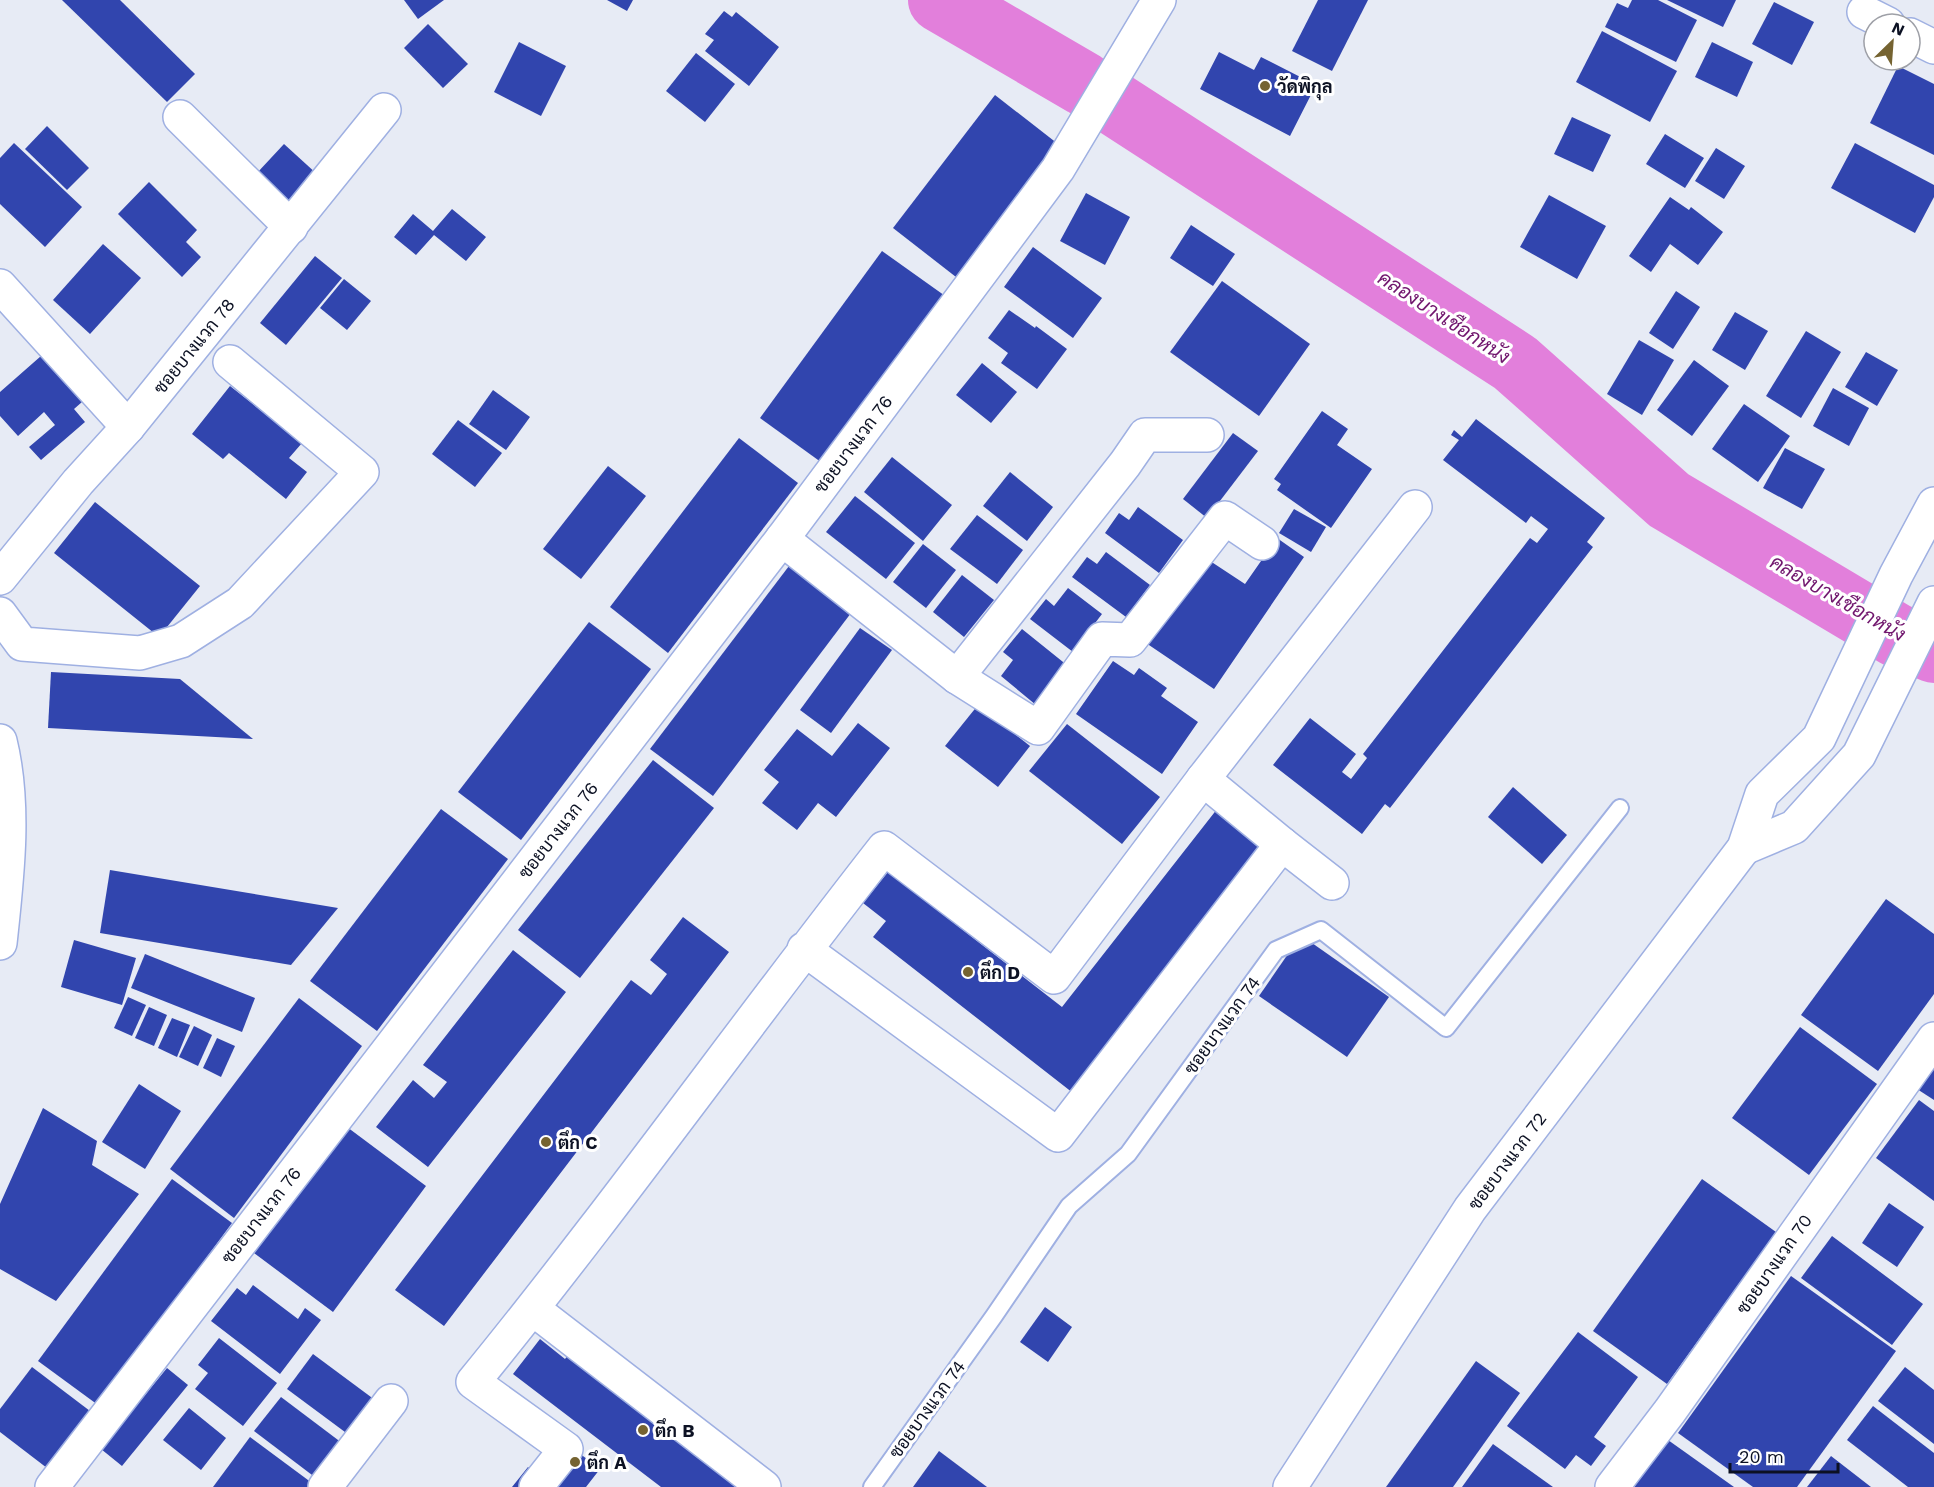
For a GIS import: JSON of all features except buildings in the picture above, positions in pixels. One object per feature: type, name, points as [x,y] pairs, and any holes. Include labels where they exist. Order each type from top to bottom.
[{"type":"street","name":"ซอยบางแวก 76","points":[[52,1487],[782,539],[1058,169],[1156,6]]},
{"type":"street","name":"ซอยบางแวก 78","points":[[0,578],[78,483],[128,427],[384,110]]},
{"type":"street","points":[[180,117],[291,227]]},
{"type":"street","points":[[0,286],[128,427]]},
{"type":"street","points":[[0,614],[22,644],[140,653],[181,641],[240,603],[362,472],[231,362]]},
{"type":"street","points":[[957,677],[1118,474],[1145,435],[1207,435]]},
{"type":"street","points":[[1744,848],[1762,794],[1819,738],[1896,575],[1934,504]]},
{"type":"street","points":[[536,1487],[566,1449],[473,1382],[533,1308],[804,949],[884,848],[1054,977],[1203,779],[1415,507]]},
{"type":"street","points":[[782,539],[957,677],[1038,728],[1102,639],[1130,640],[1225,518],[1262,543]]},
{"type":"street","points":[[1744,848],[1794,827],[1859,755],[1934,603]]},
{"type":"street","points":[[0,741],[8,797],[5,896],[0,943]]},
{"type":"street","points":[[1203,779],[1321,874]]},
{"type":"street","points":[[804,949],[1058,1135],[1282,844]]},
{"type":"street","name":"ซอยบางแวก 72","points":[[1290,1487],[1470,1209],[1744,848]]},
{"type":"street","name":"ซอยบางแวก 70","points":[[1612,1487],[1670,1411],[1934,1039]]},
{"type":"street","points":[[533,1308],[764,1487]]},
{"type":"street","points":[[326,1487],[391,1401]]},
{"type":"lane","name":"ซอยบางแวก 74","points":[[872,1487],[1069,1206],[1128,1154],[1276,950],[1321,930],[1446,1028],[1620,808]]},
{"type":"waterway","name":"คลองบางเชือกหนัง","points":[[940,0],[1084,84],[1515,363],[1669,500],[1896,635],[1934,651]]},
{"type":"place","name":"วัดพิกุล","points":[[1265,86]]},
{"type":"place","name":"ตึก D","points":[[968,972]]},
{"type":"place","name":"ตึก C","points":[[546,1142]]},
{"type":"place","name":"ตึก B","points":[[643,1430]]},
{"type":"place","name":"ตึก A","points":[[575,1462]]}]
